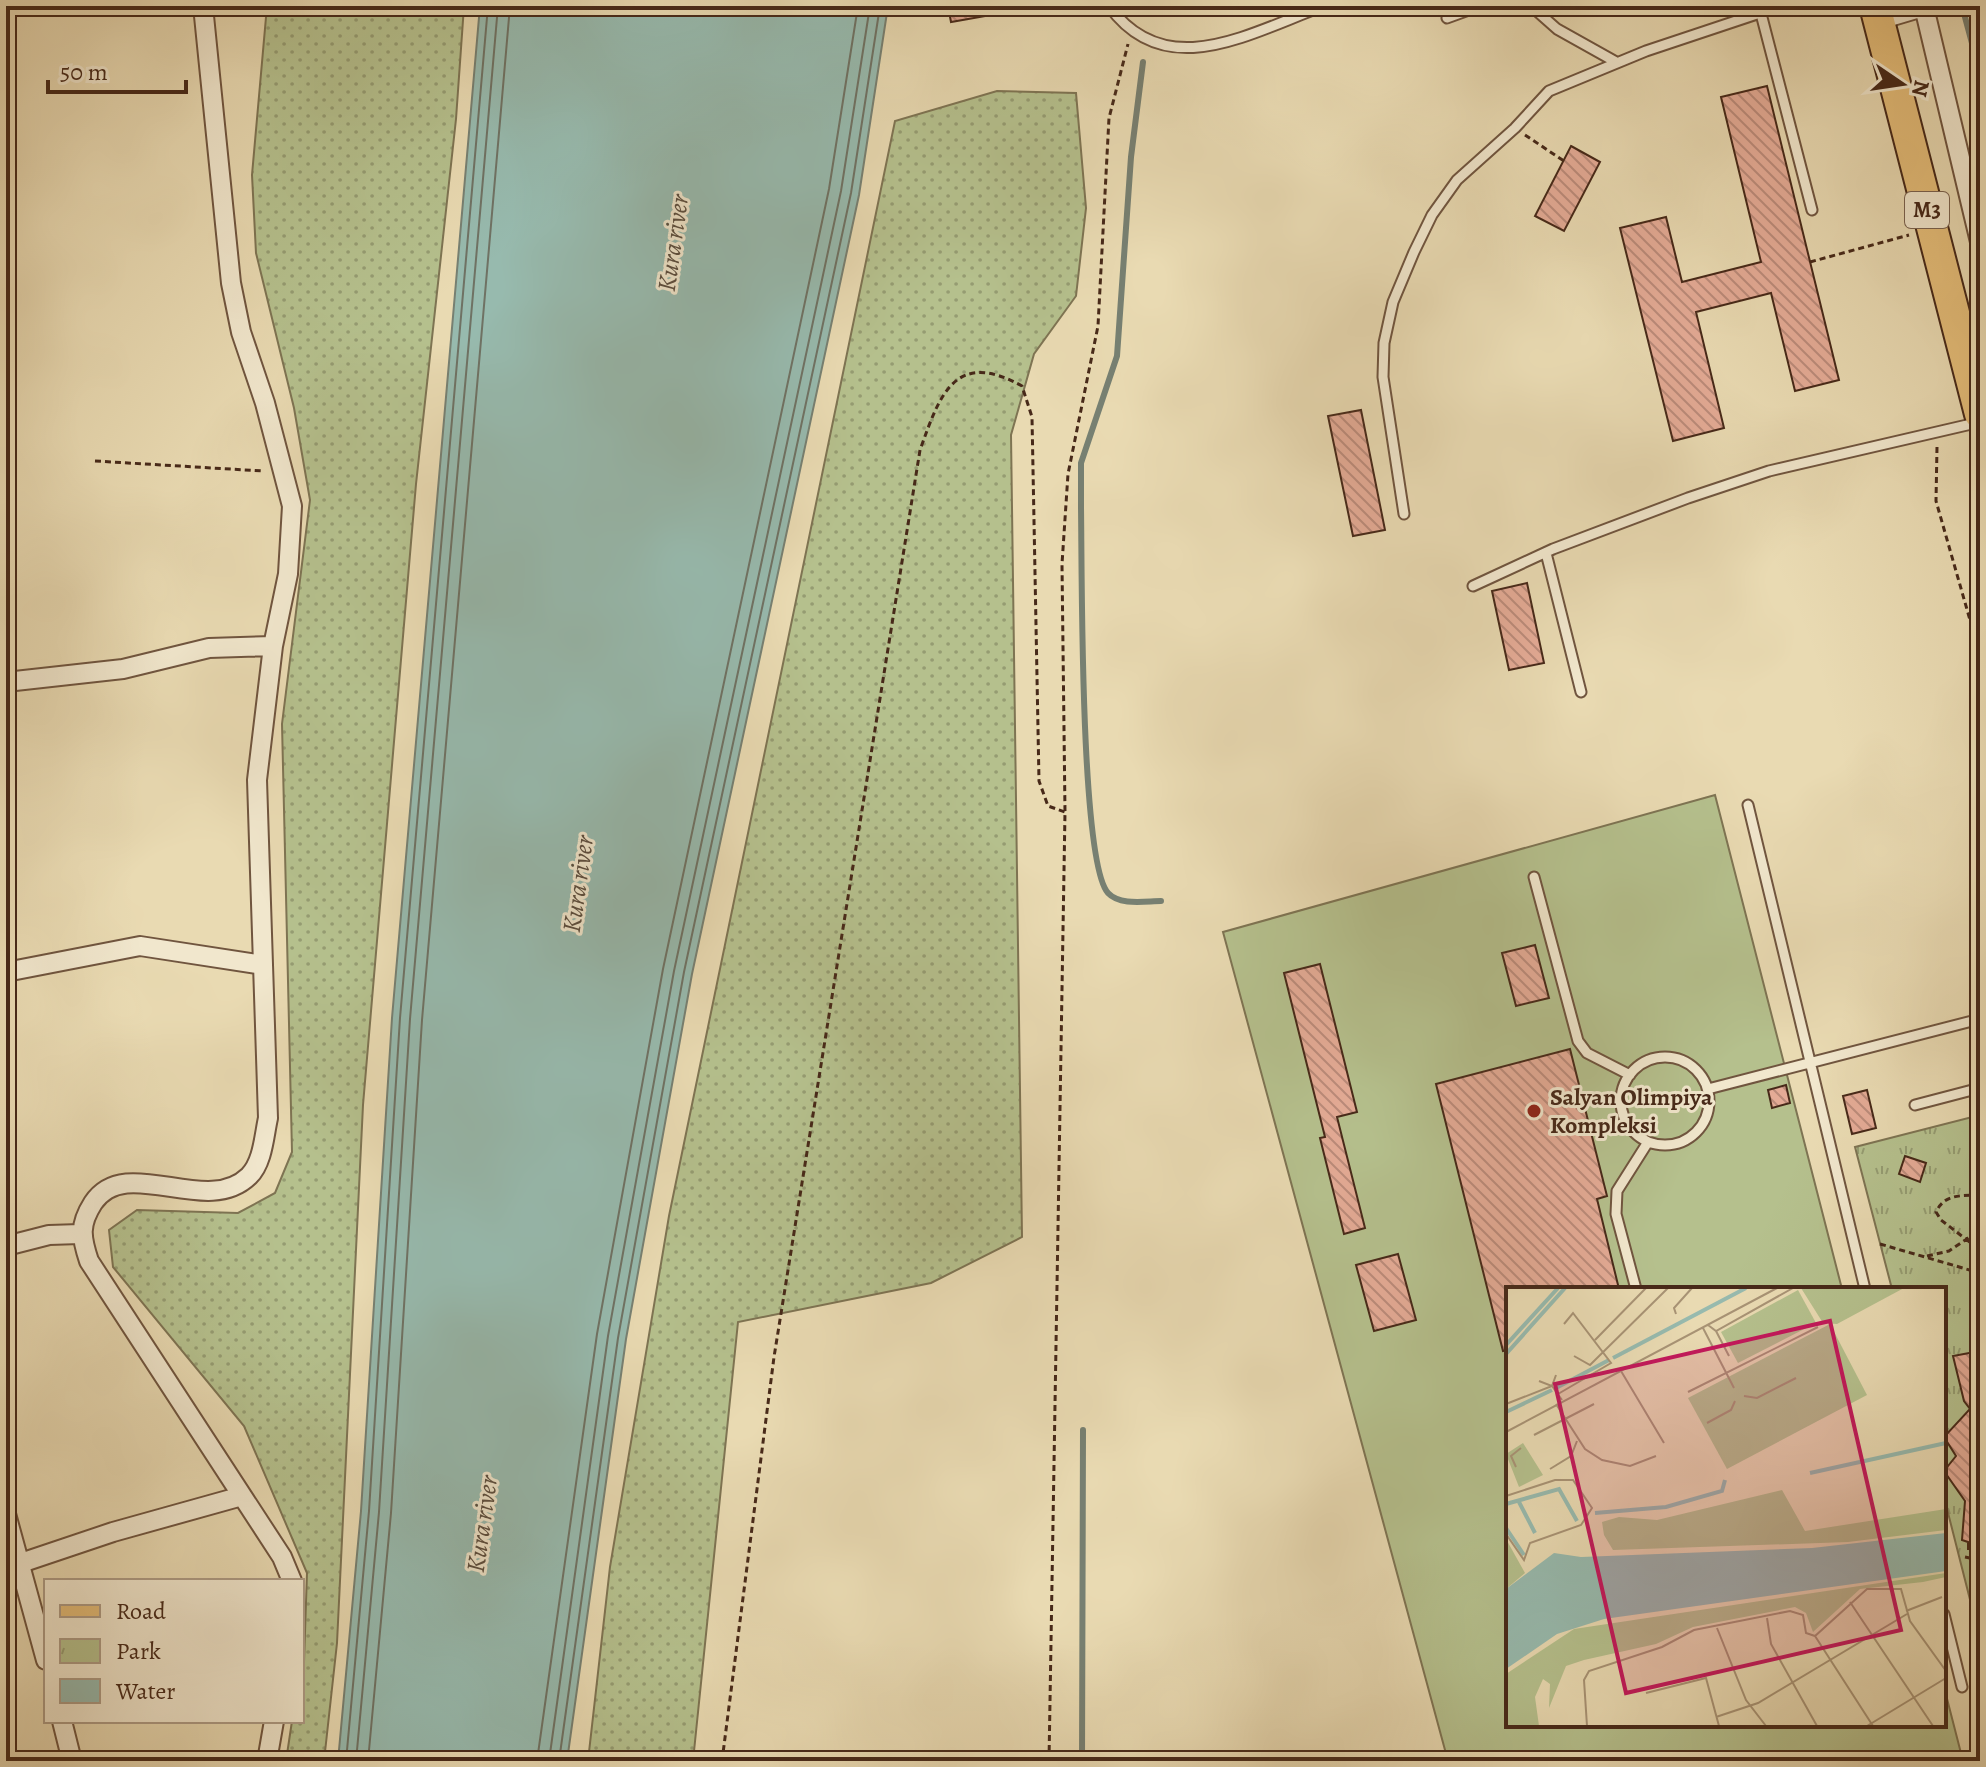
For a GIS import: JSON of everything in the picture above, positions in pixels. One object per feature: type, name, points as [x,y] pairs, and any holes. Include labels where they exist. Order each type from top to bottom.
[{"type":"main road","name":"M3","points":[[1877,13],[1980,414]]},
{"type":"street","points":[[203,6],[231,283],[241,332],[292,506],[293,535],[273,646],[257,780],[268,1118],[260,1156],[250,1175],[230,1188],[210,1192],[129,1183],[114,1185],[96,1198],[84,1218],[80,1234],[89,1261],[282,1557],[291,1579]]},
{"type":"street","points":[[1877,13],[1925,6],[1980,242]]},
{"type":"street","points":[[6,682],[123,669],[209,648],[273,646]]},
{"type":"street","points":[[6,972],[140,946],[263,965]]},
{"type":"street","points":[[6,1246],[49,1235],[80,1234]]},
{"type":"street","points":[[14,1565],[242,1496]]},
{"type":"street","points":[[6,1514],[14,1565],[44,1654]]},
{"type":"street","points":[[62,1723],[72,1761]]},
{"type":"street","points":[[267,1761],[274,1723]]},
{"type":"lane","points":[[1109,6],[1130,33],[1153,44],[1177,50],[1203,48],[1324,6]]},
{"type":"lane","points":[[1447,18],[1480,6]]},
{"type":"lane","points":[[1531,6],[1557,29],[1616,62]]},
{"type":"lane","points":[[1404,514],[1383,377],[1384,343],[1393,302],[1432,215],[1457,180],[1515,128],[1549,91],[1616,62],[1760,9],[1781,6]]},
{"type":"lane","points":[[1760,9],[1812,210]]},
{"type":"lane","points":[[1473,586],[1546,553],[1688,498],[1769,471],[1980,422]]},
{"type":"lane","points":[[1546,553],[1581,692]]},
{"type":"lane","points":[[1748,805],[1865,1287]]},
{"type":"lane","points":[[1534,877],[1578,1041],[1587,1053],[1630,1075]]},
{"type":"lane","points":[[1708,1089],[1980,1019]]},
{"type":"lane","points":[[1652,1059],[1680,1059],[1702,1076],[1708,1089],[1709,1103],[1700,1129],[1676,1144],[1648,1142],[1628,1125],[1623,1113],[1624,1087],[1630,1075],[1652,1059]]},
{"type":"lane","points":[[1915,1105],[1980,1088]]},
{"type":"lane","points":[[1635,1287],[1616,1214],[1617,1191],[1648,1142]]},
{"type":"lane","points":[[1946,1622],[1962,1687]]},
{"type":"path","points":[[1049,1761],[1065,812],[1062,564],[1068,474],[1098,326],[1109,118],[1130,33]]},
{"type":"path","points":[[1515,128],[1564,161]]},
{"type":"path","points":[[1810,262],[1932,229]]},
{"type":"path","points":[[722,1761],[774,1357],[920,450],[939,398],[966,374],[997,372],[1022,386],[1032,417],[1039,781],[1048,806],[1065,812]]},
{"type":"path","points":[[1939,432],[1935,463],[1936,501],[1980,655]]},
{"type":"path","points":[[95,461],[250,472],[282,467]]},
{"type":"path","points":[[1980,1195],[1953,1196],[1941,1203],[1936,1212],[1941,1220],[1980,1250]]},
{"type":"path","points":[[1926,1256],[1949,1251],[1980,1230]]},
{"type":"path","points":[[1880,1244],[1980,1273]]},
{"type":"path","points":[[1965,1557],[1980,1560]]},
{"type":"green space","points":[[267,6],[464,6],[456,119],[416,484],[363,1105],[337,1643],[324,1761],[286,1761],[292,1723],[304,1723],[307,1573],[244,1426],[113,1267],[109,1230],[137,1210],[238,1213],[275,1193],[292,1152],[282,724],[310,500],[294,408],[256,253],[252,175]]},
{"type":"green space","points":[[997,91],[1076,93],[1086,208],[1076,296],[1034,354],[1011,435],[1022,1237],[931,1283],[738,1322],[693,1761],[588,1761],[610,1567],[669,1216],[895,121]]},
{"type":"green space","name":"Salyan Olimpiya Kompleksi","points":[[1715,795],[1841,1287],[1506,1287],[1506,1727],[1946,1727],[1946,1695],[1963,1761],[1448,1761],[1223,932]]},
{"type":"green space","points":[[1980,1115],[1980,1639],[1946,1505],[1946,1287],[1891,1287],[1855,1147]]},
{"type":"water","name":"Kura river","points":[[480,6],[888,6],[859,195],[692,974],[626,1339],[567,1761],[338,1761],[361,1511],[392,1018]]},
{"type":"building","points":[[948,6],[997,6],[997,14],[951,22]]},
{"type":"building","points":[[1767,86],[1839,380],[1795,391],[1771,293],[1696,312],[1724,428],[1673,441],[1620,228],[1666,217],[1682,282],[1761,262],[1721,97]]},
{"type":"building","points":[[1571,146],[1600,162],[1564,231],[1535,216]]},
{"type":"building","points":[[1361,410],[1385,530],[1353,536],[1328,416]]},
{"type":"building","points":[[1527,583],[1544,663],[1509,670],[1492,591]]},
{"type":"building","points":[[1535,945],[1549,998],[1516,1006],[1502,953]]},
{"type":"building","points":[[1320,964],[1357,1112],[1337,1117],[1365,1228],[1344,1234],[1320,1138],[1325,1137],[1284,973]]},
{"type":"building","points":[[1570,1049],[1607,1196],[1597,1199],[1619,1287],[1506,1287],[1506,1350],[1503,1351],[1436,1084]]},
{"type":"building","points":[[1786,1085],[1790,1103],[1772,1108],[1768,1090]]},
{"type":"building","points":[[1867,1090],[1876,1128],[1852,1134],[1843,1096]]},
{"type":"building","points":[[1905,1156],[1926,1163],[1920,1182],[1899,1174]]},
{"type":"building","points":[[1398,1254],[1416,1320],[1374,1331],[1356,1265]]},
{"type":"building","points":[[1980,1351],[1980,1549],[1968,1549],[1968,1542],[1962,1540],[1965,1501],[1946,1474],[1946,1468],[1956,1456],[1946,1435],[1970,1409],[1964,1401],[1953,1356]]},
{"type":"waterway","points":[[1962,6],[1980,73]]},
{"type":"waterway","points":[[1143,62],[1131,157],[1117,356],[1081,463],[1084,711],[1092,828],[1099,870],[1108,893],[1119,900],[1161,901]]},
{"type":"waterway","points":[[1082,1761],[1083,1430]]},
{"type":"place","name":"Salyan Olimpiya Kompleksi","points":[[1534,1111]]}]
